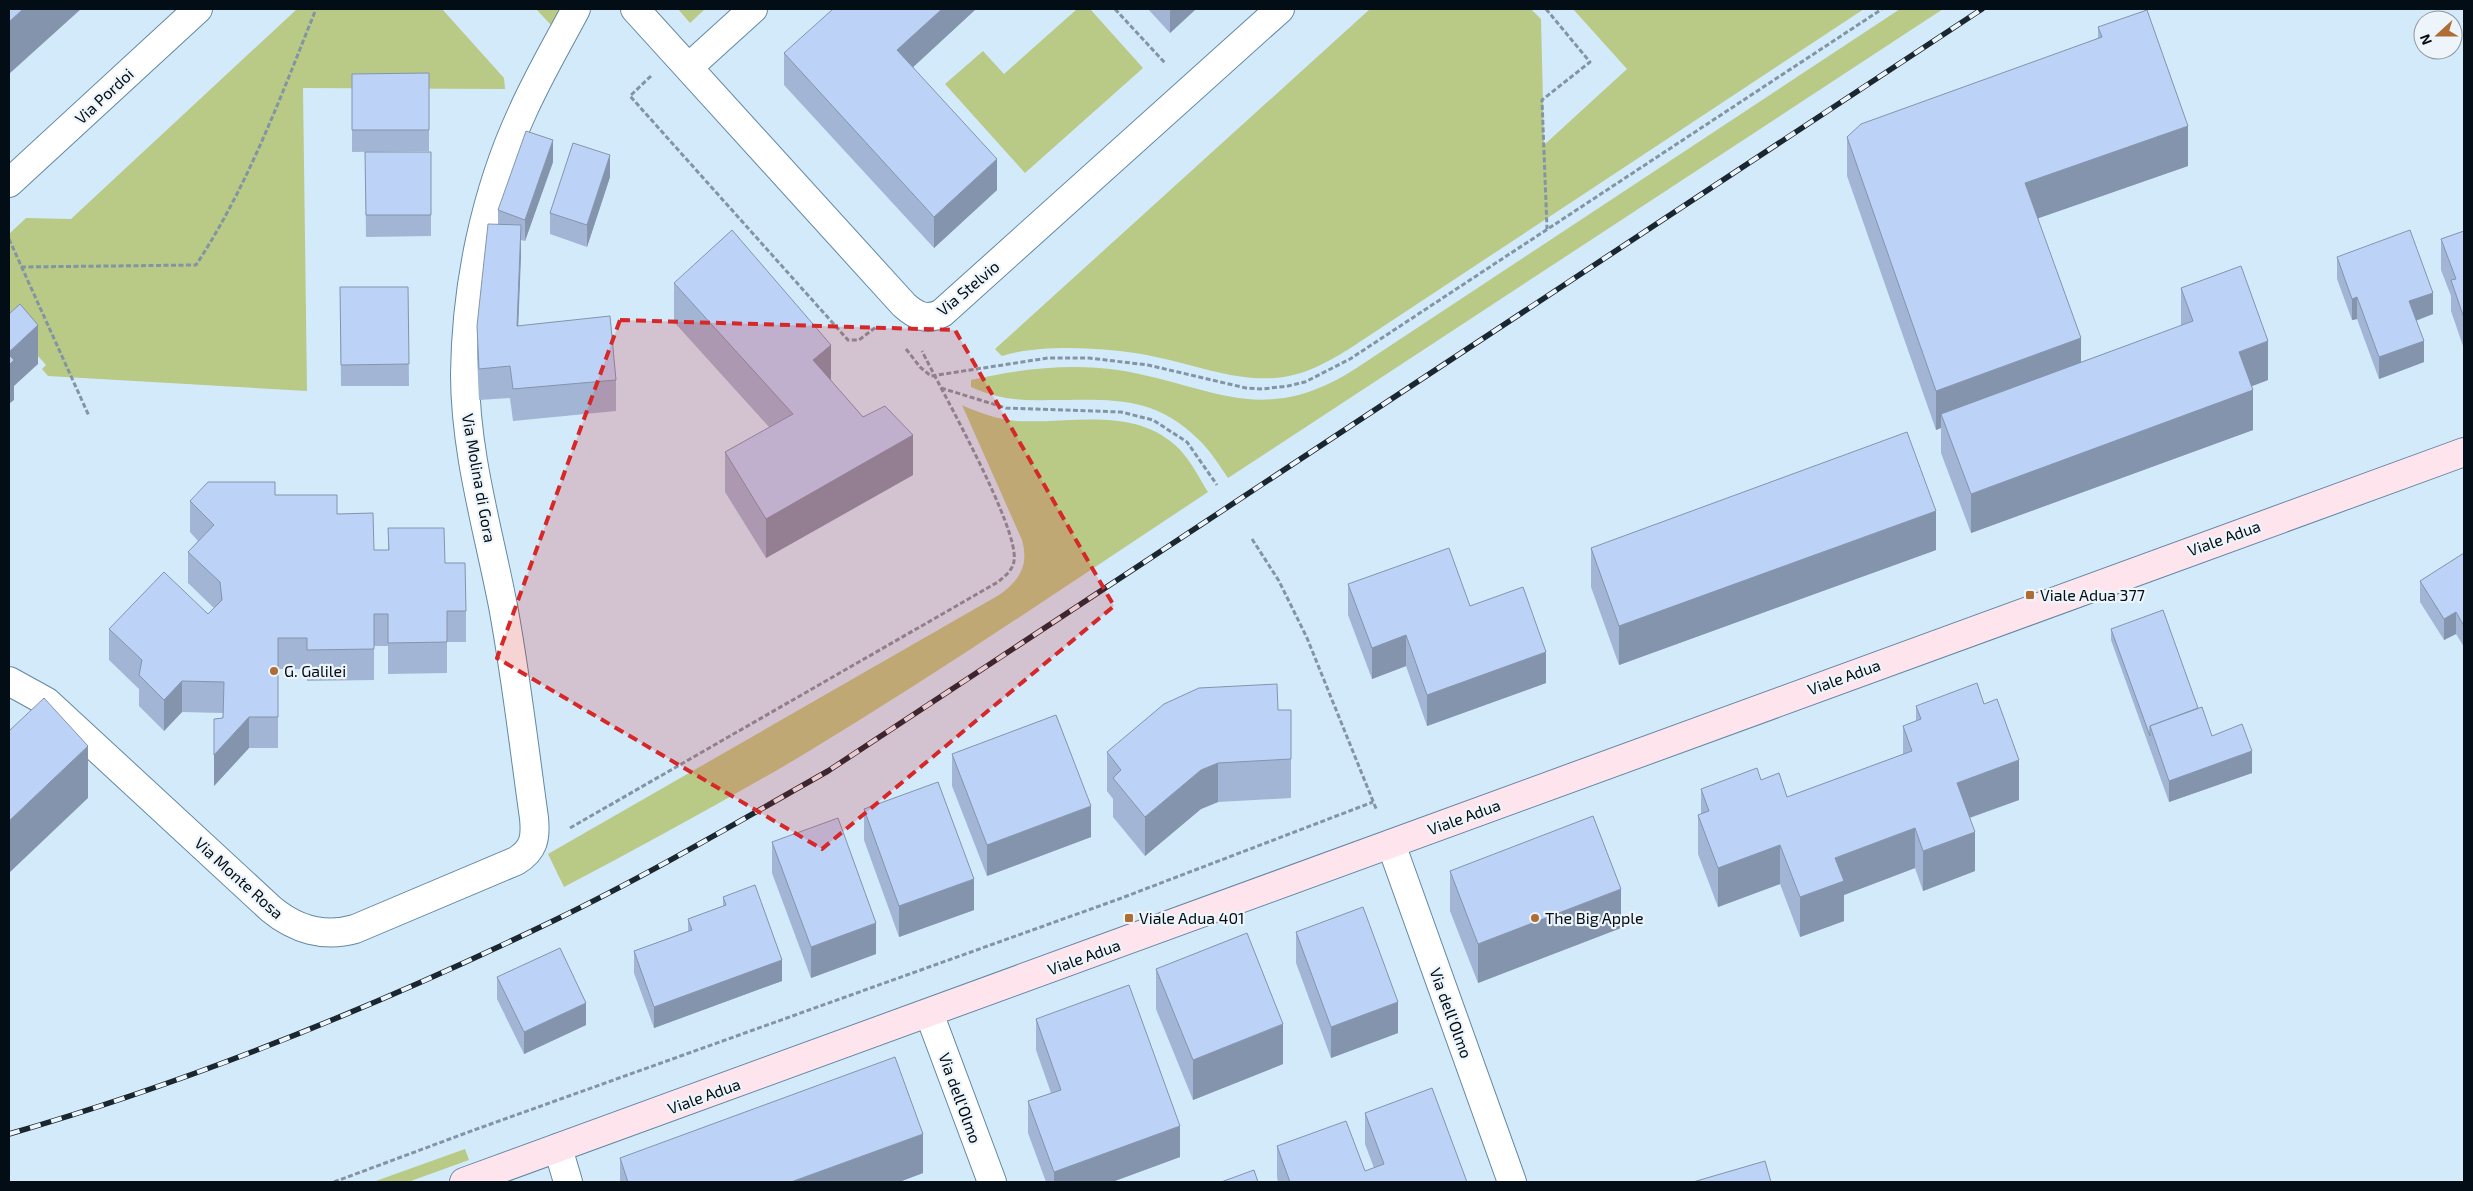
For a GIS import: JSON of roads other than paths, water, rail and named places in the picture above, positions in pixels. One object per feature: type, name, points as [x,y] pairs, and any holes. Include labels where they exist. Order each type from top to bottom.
[{"type":"main road","name":"Viale Adua","points":[[464,1182],[1390,844],[1770,703],[2464,452]]},
{"type":"street","name":"Via Pordoi","points":[[9,182],[198,9]]},
{"type":"street","name":"Via Molina di Gora","points":[[534,845],[534,818],[510,650],[470,444],[465,374],[468,324],[481,236],[505,154],[521,114],[576,9]]},
{"type":"street","name":"Via Stelvio","points":[[635,9],[916,315],[929,318],[942,314],[1280,9]]},
{"type":"street","points":[[689,66],[753,9]]},
{"type":"street","name":"Via Monte Rosa","points":[[9,681],[47,702],[271,909],[292,924],[305,929],[333,933],[355,929],[516,862],[534,845]]},
{"type":"street","name":"Via dell'Olmo","points":[[1390,844],[1512,1182]]},
{"type":"street","name":"Via dell'Olmo","points":[[929,1013],[992,1182]]},
{"type":"street","points":[[558,1148],[568,1182]]},
{"type":"railway","points":[[9,1134],[148,1090],[286,1039],[354,1011],[422,982],[555,920],[693,848],[828,771],[1982,9]]},
{"type":"place","name":"Viale Adua 377","points":[[2030,595]]},
{"type":"place","name":"G. Galilei","points":[[274,671]]},
{"type":"place","name":"Viale Adua 401","points":[[1129,918]]},
{"type":"place","name":"The Big Apple","points":[[1535,918]]}]
